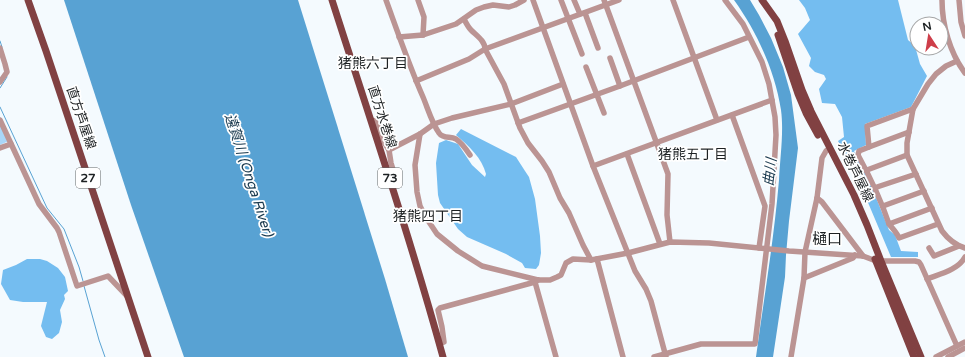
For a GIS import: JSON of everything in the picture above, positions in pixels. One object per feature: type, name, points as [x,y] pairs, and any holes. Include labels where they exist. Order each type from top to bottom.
[{"type":"main road","name":"直方芦屋線","points":[[28,0],[148,357]]},
{"type":"main road","name":"直方水巻線","points":[[332,0],[393,188],[443,357]]},
{"type":"main road","name":"水巻芦屋線","points":[[756,0],[772,23],[806,113],[828,150]]},
{"type":"main road","name":"水巻芦屋線","points":[[762,0],[777,21],[802,90],[920,357]]},
{"type":"main road","name":"水巻芦屋線","points":[[878,261],[914,357]]},
{"type":"street","points":[[386,0],[399,37],[434,124],[440,134],[457,140],[463,145],[470,155]]},
{"type":"street","points":[[418,0],[424,17],[423,35]]},
{"type":"street","points":[[399,37],[423,35],[456,24],[476,10],[484,7],[493,5],[510,7],[524,0]]},
{"type":"street","points":[[534,0],[563,84],[594,166],[635,271],[646,289],[651,301],[666,355]]},
{"type":"street","points":[[561,0],[582,54]]},
{"type":"street","points":[[574,0],[598,48]]},
{"type":"street","points":[[416,80],[469,58],[485,49],[582,14],[605,2],[619,0]]},
{"type":"street","points":[[673,0],[717,120]]},
{"type":"street","points":[[654,357],[666,355],[701,344],[755,344],[772,204],[776,135],[775,117],[769,84],[762,62],[743,24],[725,0]]},
{"type":"street","points":[[942,0],[946,33],[957,61],[965,73]]},
{"type":"street","points":[[959,0],[961,22],[965,36]]},
{"type":"street","points":[[605,2],[668,174],[667,215],[670,242]]},
{"type":"street","points":[[464,19],[470,30],[478,36],[485,45],[485,49],[504,84],[520,128],[528,143],[549,172],[583,245],[594,259],[623,357]]},
{"type":"street","points":[[518,123],[750,37]]},
{"type":"street","points":[[0,48],[7,72],[0,82]]},
{"type":"street","points":[[610,58],[620,86]]},
{"type":"street","points":[[957,61],[946,66],[936,74],[913,109],[907,143],[907,155],[938,224],[946,237],[962,247]]},
{"type":"street","points":[[586,67],[604,113]]},
{"type":"street","points":[[389,150],[420,134],[434,124],[452,118],[511,104],[563,84]]},
{"type":"street","points":[[594,166],[772,100]]},
{"type":"street","points":[[869,147],[867,126],[913,109]]},
{"type":"street","points":[[732,115],[765,206],[760,248]]},
{"type":"street","points":[[0,120],[39,204],[59,232],[76,286],[108,276],[128,298]]},
{"type":"street","points":[[371,120],[378,126],[384,142],[389,150],[396,179],[393,188]]},
{"type":"street","points":[[909,132],[859,151],[858,155],[867,170],[889,224],[897,233],[899,238],[938,224]]},
{"type":"street","points":[[420,134],[415,165],[417,192],[420,206],[437,234],[458,251],[482,266],[537,281]]},
{"type":"street","points":[[0,148],[11,144]]},
{"type":"street","points":[[791,357],[804,278],[805,252],[817,198],[822,158],[828,150]]},
{"type":"street","points":[[627,154],[660,244]]},
{"type":"street","points":[[867,170],[907,155]]},
{"type":"street","points":[[874,188],[916,174]]},
{"type":"street","points":[[882,206],[924,191]]},
{"type":"street","points":[[817,198],[822,202],[863,256]]},
{"type":"street","points":[[889,224],[932,208]]},
{"type":"street","points":[[439,344],[444,342],[438,310],[440,308],[537,281],[557,278],[561,275],[566,263],[573,259],[594,259],[628,253],[670,242],[709,243],[789,251],[855,255],[878,261],[915,260],[919,262],[928,279],[957,346]]},
{"type":"street","points":[[929,248],[934,256],[962,247]]},
{"type":"street","points":[[804,278],[853,258],[855,255]]},
{"type":"street","points":[[928,279],[956,267],[965,257]]},
{"type":"street","points":[[537,281],[556,357]]},
{"type":"street","points":[[936,357],[965,342]]},
{"type":"street","points":[[948,357],[965,348]]},
{"type":"shaded area","points":[[799,0],[898,0],[909,41],[909,56],[918,56],[920,64],[927,76],[911,107],[865,124],[866,145],[854,151],[873,190],[889,230],[895,235],[901,251],[918,252],[918,257],[891,257],[861,186],[838,141],[844,137],[842,117],[835,104],[822,103],[819,89],[826,79],[824,75],[815,72],[809,66],[811,58],[798,34],[810,20],[805,8]]},
{"type":"shaded area","points":[[0,117],[11,140],[0,145]]},
{"type":"shaded area","points":[[461,129],[516,157],[529,177],[535,199],[540,236],[541,253],[539,265],[536,269],[525,268],[522,263],[506,254],[467,237],[458,229],[440,203],[436,163],[439,143],[446,140],[458,144],[472,165],[485,177],[486,174],[478,158],[456,135]]},
{"type":"shaded area","points":[[27,259],[40,259],[47,261],[58,268],[65,277],[68,291],[64,295],[65,299],[60,310],[62,322],[59,333],[52,339],[46,337],[41,326],[47,302],[23,302],[10,300],[1,284],[3,270]]},
{"type":"water","name":"遠賀川 (Onga River)","points":[[64,0],[298,0],[408,357],[184,357],[131,205]]},
{"type":"water","points":[[734,0],[750,0],[771,38],[783,67],[791,95],[798,148],[789,221],[785,277],[773,357],[756,357],[777,202],[782,118],[778,95],[770,66],[750,25]]},
{"type":"waterway","points":[[0,41],[2,47]]},
{"type":"waterway","points":[[0,88],[7,77]]},
{"type":"waterway","points":[[0,107],[47,208],[64,229],[83,281]]},
{"type":"waterway","points":[[84,286],[105,357]]},
{"type":"district","name":"猪熊六丁目","points":[[373,63]]},
{"type":"district","name":"猪熊五丁目","points":[[693,154]]},
{"type":"district","name":"猪熊四丁目","points":[[428,216]]},
{"type":"district","name":"樋口","points":[[827,239]]},
{"type":"water label","name":"曲川","points":[[770,172]]}]
